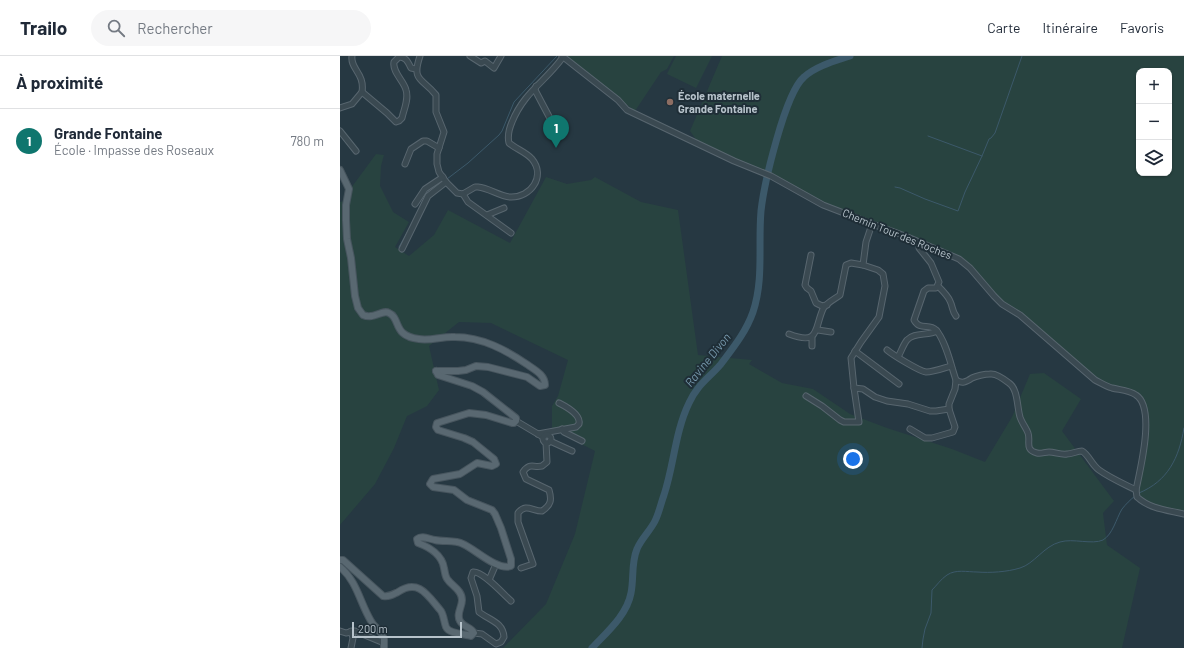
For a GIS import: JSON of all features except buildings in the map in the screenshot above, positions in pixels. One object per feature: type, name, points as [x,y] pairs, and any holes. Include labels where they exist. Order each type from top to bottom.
[{"type":"main road","points":[[340,170],[349,189],[346,205],[347,239],[351,258],[355,296],[358,308],[363,315],[371,317],[385,312],[390,313],[394,317],[400,331],[404,335],[418,339],[456,337],[476,339],[489,343],[502,348],[529,366],[542,376],[545,385],[540,386],[527,377],[488,367],[476,366],[466,370],[436,372],[438,375],[472,386],[483,392],[516,418],[516,421],[512,423],[486,415],[469,413],[437,423],[436,426],[438,430],[473,442],[496,461],[494,466],[477,463],[460,474],[433,479],[430,484],[433,487],[454,490],[467,500],[492,510],[501,528],[512,564],[510,567],[496,564],[465,544],[422,537],[417,539],[418,543],[435,553],[441,560],[444,566],[446,578],[456,587],[461,595],[462,600],[459,614],[461,623],[474,633],[471,636],[450,631],[446,628],[444,616],[441,611],[419,588],[410,586],[405,587],[393,595],[388,597],[383,596],[344,560],[340,560]]},
{"type":"main road","points":[[340,567],[351,579],[363,602],[370,620],[384,638],[384,646]]},
{"type":"street","points":[[340,108],[352,104],[362,92],[362,78],[352,63],[352,56]]},
{"type":"street","points":[[420,56],[416,69],[417,76],[436,95],[436,112],[444,132],[439,148],[437,164],[443,177],[454,191],[463,194],[468,202],[511,233]]},
{"type":"street","points":[[470,56],[481,63],[485,61],[494,68],[501,56]]},
{"type":"street","points":[[463,194],[478,186],[506,196],[516,197],[525,195],[535,184],[537,176],[536,167],[532,160],[527,155],[513,147],[509,143],[508,137],[512,123],[520,106],[536,85],[563,56]]},
{"type":"street","name":"Chemin Tour des Roches","points":[[563,56],[618,100],[627,110],[734,161],[771,176],[823,205],[905,236],[952,256],[964,264],[1002,304],[1020,315],[1096,380],[1104,385],[1132,392],[1140,398],[1145,409],[1146,423],[1136,490]]},
{"type":"street","points":[[362,92],[396,122],[399,121],[402,118],[407,94],[406,89],[393,64],[395,59],[399,57],[406,58],[411,68],[416,69]]},
{"type":"street","points":[[536,85],[535,90],[553,124],[551,130]]},
{"type":"street","points":[[340,131],[356,151]]},
{"type":"street","points":[[405,164],[411,149],[423,141],[427,141],[439,148]]},
{"type":"street","points":[[415,204],[425,189],[443,177]]},
{"type":"street","points":[[402,249],[428,196],[446,182]]},
{"type":"street","points":[[487,215],[504,208]]},
{"type":"street","points":[[863,265],[866,242],[872,224]]},
{"type":"street","points":[[920,243],[918,248],[931,264],[938,277],[938,286],[950,300],[951,309],[956,316]]},
{"type":"street","points":[[811,255],[806,285],[813,294],[816,303],[822,306],[827,305]]},
{"type":"street","points":[[806,396],[844,422],[859,422],[851,358],[879,317],[882,310],[885,286],[883,274],[878,270],[851,262],[846,265],[840,295],[823,309],[818,330],[812,337],[812,346]]},
{"type":"street","points":[[910,429],[924,438],[932,438],[951,434],[955,429],[949,409],[956,380],[951,366],[951,359],[937,331],[932,328],[921,326],[914,320],[924,291],[928,288],[936,288],[938,286]]},
{"type":"street","points":[[818,330],[830,332]]},
{"type":"street","points":[[898,357],[908,339],[912,336],[932,334],[937,331]]},
{"type":"street","points":[[789,334],[805,338],[812,337]]},
{"type":"street","points":[[887,350],[926,372],[951,366]]},
{"type":"street","points":[[855,351],[899,384]]},
{"type":"street","points":[[956,380],[959,382],[965,382],[975,377],[989,374],[997,375],[1010,384],[1014,389],[1023,425],[1028,434],[1029,447],[1032,451],[1040,454],[1048,452],[1067,454],[1082,451],[1087,455],[1092,464],[1100,470],[1136,490],[1137,497],[1144,504],[1184,514]]},
{"type":"street","points":[[854,388],[863,389],[875,398],[908,404],[930,411],[949,409]]},
{"type":"street","points":[[541,436],[562,429],[576,427],[580,422],[578,416],[559,403]]},
{"type":"street","points":[[516,421],[541,436],[543,442],[548,442],[572,451]]},
{"type":"street","points":[[562,429],[564,432],[582,441]]},
{"type":"street","points":[[521,568],[533,564],[518,522],[518,513],[525,507],[542,511],[550,505],[551,501],[549,490],[526,478],[523,472],[526,467],[542,466],[547,462],[548,442]]},
{"type":"street","points":[[489,580],[496,564]]},
{"type":"street","points":[[474,633],[482,634],[496,644],[501,642],[504,637],[503,630],[500,625],[479,612],[471,576],[475,571],[489,580],[511,601]]},
{"type":"street","points":[[351,631],[353,638],[351,648]]},
{"type":"street","points":[[340,632],[359,632],[384,646]]},
{"type":"green space","points":[[564,56],[674,56],[667,69],[661,72],[635,111]]},
{"type":"green space","points":[[676,56],[712,56],[696,88],[667,74]]},
{"type":"green space","points":[[722,56],[1184,56],[1184,514],[1152,507],[1137,497],[1146,423],[1140,398],[1104,385],[1045,335],[1002,304],[959,259],[823,205],[697,141],[690,131]]},
{"type":"green space","points":[[376,154],[384,155],[381,166],[380,186],[393,212],[409,222],[395,247],[409,256],[434,235],[448,210],[510,243],[546,177],[567,184],[591,180],[595,177],[641,202],[678,210],[698,355],[752,360],[749,364],[782,383],[813,389],[850,414],[985,462],[1012,417],[1030,374],[1044,373],[1081,399],[1062,431],[1114,501],[1103,513],[1107,545],[1140,568],[1122,648],[503,648],[546,604],[575,534],[595,451],[552,429],[552,406],[558,396],[568,360],[491,323],[459,322],[429,346],[439,390],[427,406],[407,416],[394,448],[375,484],[340,525],[340,202],[351,199],[351,188]]},
{"type":"waterway","points":[[447,179],[468,163],[499,135],[514,102],[557,56]]},
{"type":"waterway","name":"Ravine Divon","points":[[592,648],[616,623],[629,601],[632,588],[635,554],[643,538],[653,525],[658,515],[684,414],[689,403],[699,386],[721,364],[735,346],[747,326],[753,312],[760,275],[760,224],[763,198],[776,140],[790,101],[797,86],[809,73],[826,64],[850,56]]},
{"type":"waterway","points":[[895,187],[958,211],[989,139],[995,133],[1022,56]]},
{"type":"waterway","points":[[928,136],[982,156]]},
{"type":"waterway","points":[[415,218],[426,197],[443,182]]},
{"type":"waterway","points":[[399,247],[408,231]]},
{"type":"waterway","points":[[1139,493],[1158,482],[1165,475],[1175,459],[1184,428]]},
{"type":"waterway","points":[[922,648],[925,629],[931,613],[932,590],[947,575],[958,571],[993,572],[1020,568],[1030,563],[1054,544],[1065,541],[1093,542],[1103,540],[1112,530],[1122,509],[1135,496]]},
{"type":"place","name":"École maternelle Grande Fontaine","points":[[670,102]]},
{"type":"place","name":"Grande Fontaine","points":[[556,148]]}]
